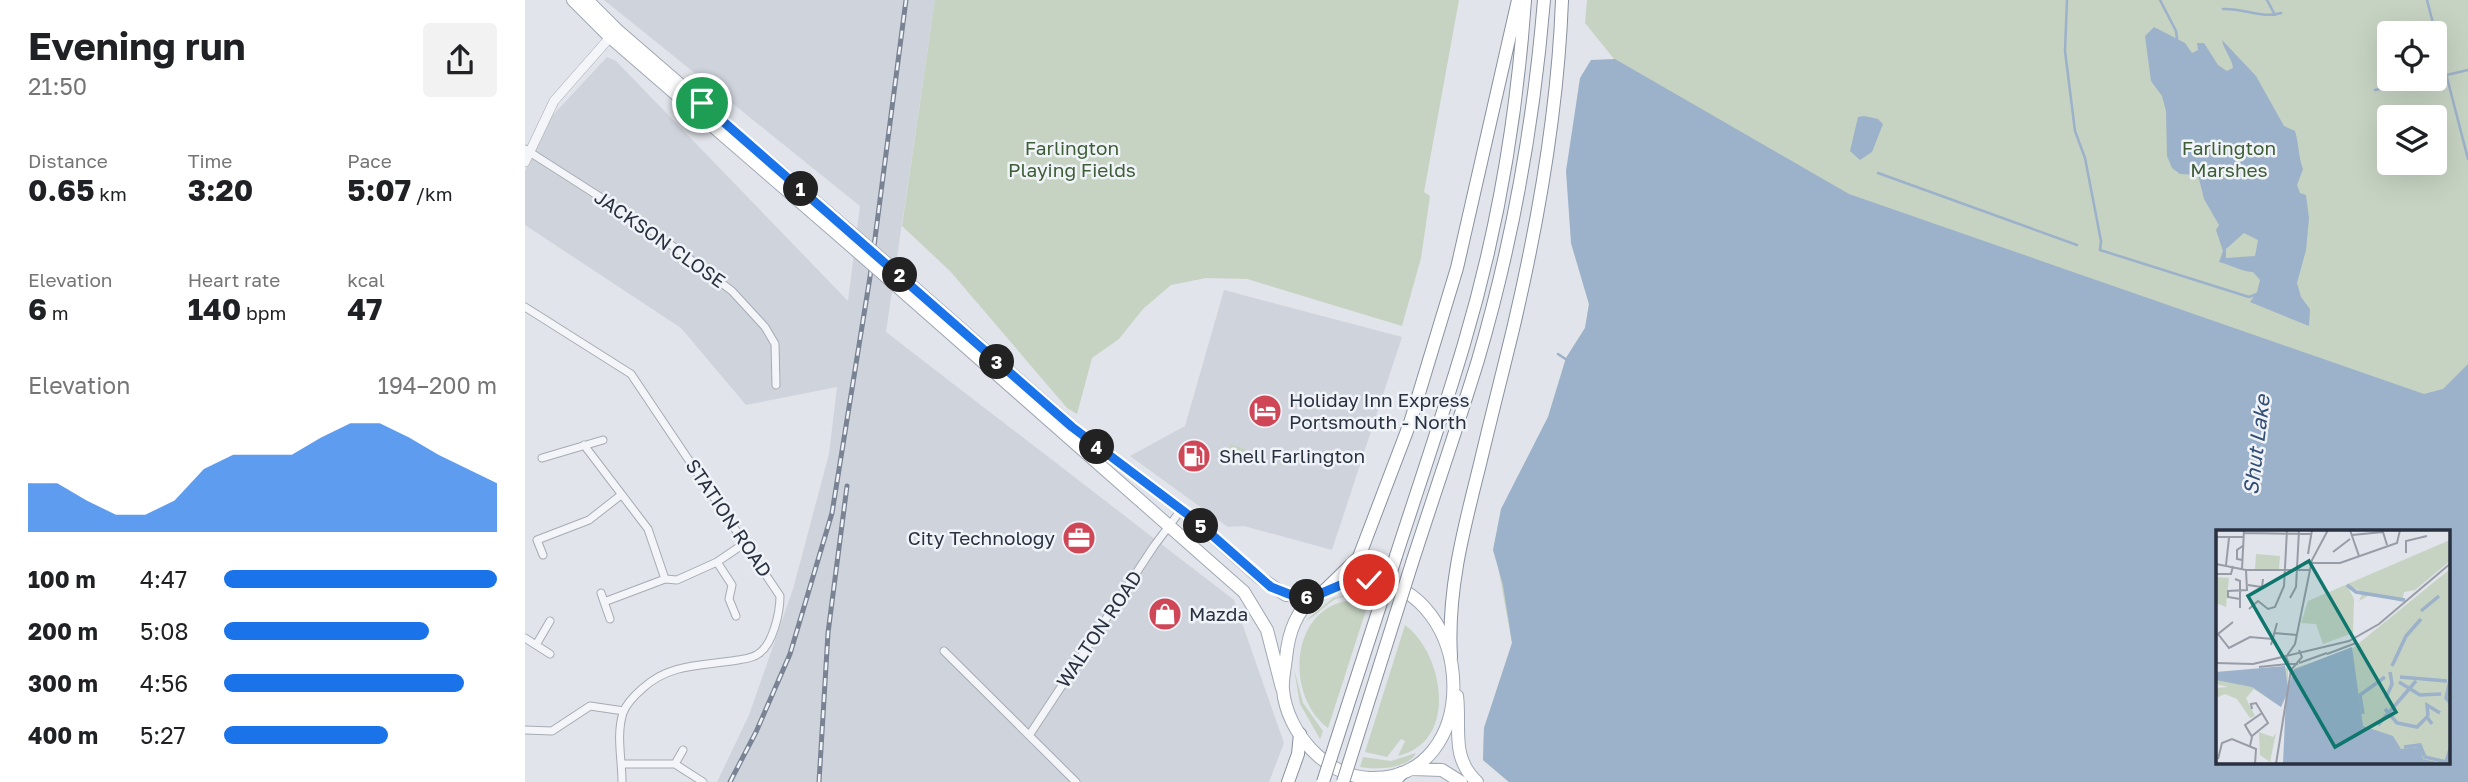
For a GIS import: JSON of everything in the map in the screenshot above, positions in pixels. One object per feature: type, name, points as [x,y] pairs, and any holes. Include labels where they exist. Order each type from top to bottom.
[{"type":"main road","points":[[573,0],[846,234],[1170,525],[1252,603],[1267,629],[1282,688],[1300,734],[1325,762],[1343,772],[1368,778],[1442,770],[1461,782]]},
{"type":"main road","points":[[587,0],[614,33]]},
{"type":"main road","points":[[1282,688],[1293,625],[1318,595],[1359,557],[1409,423],[1457,268],[1518,0]]},
{"type":"main road","points":[[1323,782],[1464,342],[1485,265],[1505,163],[1521,55],[1525,0]]},
{"type":"main road","points":[[1343,782],[1478,360],[1505,257],[1526,150],[1544,0]]},
{"type":"main road","points":[[1477,782],[1467,771],[1459,753],[1457,734],[1460,713],[1451,657],[1452,602],[1460,542],[1514,324],[1545,169],[1555,101],[1562,0]]},
{"type":"main road","points":[[884,268],[1089,442],[1181,510],[1271,587],[1292,597],[1318,595],[1343,584],[1369,580],[1398,586],[1432,618],[1451,657]]},
{"type":"main road","points":[[1402,775],[1427,756],[1441,740],[1448,723],[1455,681]]},
{"type":"main road","points":[[1288,782],[1298,754],[1300,734]]},
{"type":"street","points":[[525,162],[527,150],[554,101],[614,33]]},
{"type":"street","name":"JACKSON CLOSE","points":[[527,150],[650,229],[732,291],[765,327],[775,344],[776,385]]},
{"type":"street","name":"STATION ROAD","points":[[525,307],[631,374],[780,596],[780,607],[767,644],[758,654],[747,658],[674,668],[657,675],[624,711]]},
{"type":"street","points":[[543,458],[603,440]]},
{"type":"street","points":[[584,445],[647,529],[665,579]]},
{"type":"street","points":[[543,555],[537,540],[589,520],[621,495]]},
{"type":"street","name":"WALTON ROAD","points":[[1030,734],[1181,510]]},
{"type":"street","points":[[604,602],[665,579],[677,580],[717,562],[745,543]]},
{"type":"street","points":[[717,562],[732,585],[729,599],[736,616]]},
{"type":"street","points":[[601,593],[610,619]]},
{"type":"street","points":[[536,645],[550,621]]},
{"type":"street","points":[[525,638],[549,654]]},
{"type":"street","points":[[944,651],[1030,734],[1073,781]]},
{"type":"street","points":[[525,730],[552,731],[590,706],[624,711],[619,734],[622,782]]},
{"type":"street","points":[[675,764],[683,750]]},
{"type":"street","points":[[622,764],[675,764],[703,782]]},
{"type":"shaded area","points":[[604,0],[935,0],[886,332],[1234,600],[1284,743],[1269,782],[717,782],[749,715],[793,589],[829,454],[837,387],[746,405],[681,328],[525,225],[525,171],[551,117],[607,57],[616,61],[848,301],[860,206]]},
{"type":"shaded area","points":[[1224,290],[1402,337],[1332,550],[1244,526],[1228,527],[1130,456],[1185,426]]},
{"type":"green space","name":"Farlington Playing Fields","points":[[935,0],[1459,0],[1424,192],[1430,196],[1421,258],[1402,326],[1247,279],[1206,278],[1171,285],[1143,309],[1119,339],[1092,358],[1077,414],[1067,408],[950,271],[902,226]]},
{"type":"green space","name":"Farlington Marshes","points":[[1587,0],[2468,0],[2468,782],[2450,764],[2451,530],[2216,530],[2216,763],[1509,782],[1483,760],[1484,728],[1512,643],[1494,545],[1504,504],[1548,417],[1566,358],[1585,328],[1589,304],[1571,243],[1573,204],[1598,69],[1614,59],[1585,23]]},
{"type":"green space","points":[[1230,444],[1245,449],[1247,458],[1237,462],[1229,450]]},
{"type":"green space","points":[[1357,592],[1371,595],[1370,600],[1356,597],[1338,598],[1305,621],[1333,598]]},
{"type":"green space","points":[[1346,601],[1368,604],[1328,728],[1314,714],[1305,697],[1300,677],[1300,657],[1304,638],[1313,621],[1327,608]]},
{"type":"green space","points":[[1405,625],[1418,638],[1429,656],[1439,696],[1437,716],[1430,734],[1417,748],[1398,756],[1405,741],[1401,739],[1387,757],[1365,752]]},
{"type":"green space","points":[[1294,669],[1303,703],[1323,731],[1320,739],[1300,704]]},
{"type":"green space","points":[[1416,753],[1399,765],[1383,768],[1360,767],[1363,757],[1391,761]]},
{"type":"water","points":[[2154,27],[2185,43],[2192,53],[2198,50],[2197,43],[2204,43],[2218,65],[2227,71],[2233,68],[2222,40],[2256,76],[2284,126],[2295,131],[2303,169],[2297,185],[2300,193],[2306,195],[2309,218],[2306,250],[2297,283],[2301,297],[2310,309],[2309,326],[2250,302],[2257,292],[2260,280],[2253,272],[2219,262],[2223,251],[2216,230],[2219,225],[2204,199],[2198,175],[2180,174],[2172,168],[2167,156],[2166,111],[2162,96],[2151,81],[2145,36]],"holes":[[[2244,233],[2258,240],[2255,256],[2226,258],[2226,249]]]},
{"type":"water","name":"Shut Lake","points":[[1615,59],[1849,194],[2424,394],[2443,389],[2468,364],[2468,782],[1509,782],[1483,760],[1484,728],[1512,643],[1503,585],[1493,550],[1501,509],[1548,417],[1566,358],[1585,328],[1589,304],[1571,243],[1566,171],[1580,78],[1591,60]]},
{"type":"water","points":[[1858,117],[1878,119],[1883,124],[1872,152],[1860,160],[1850,151]]},
{"type":"waterway","points":[[2067,0],[2065,51],[2075,131],[2085,158],[2101,241],[2100,250],[2249,297],[2257,294]]},
{"type":"waterway","points":[[2160,0],[2176,31],[2177,39]]},
{"type":"waterway","points":[[2267,0],[2275,15]]},
{"type":"waterway","points":[[2427,0],[2468,159]]},
{"type":"waterway","points":[[2223,9],[2267,15],[2281,13]]},
{"type":"waterway","points":[[2447,75],[2468,70]]},
{"type":"waterway","points":[[1878,173],[2077,245]]},
{"type":"waterway","points":[[1558,354],[1567,360]]},
{"type":"railway","points":[[730,782],[756,732],[790,654],[832,513],[870,277],[906,0]]},
{"type":"railway","points":[[819,782],[828,633],[847,486]]},
{"type":"place","name":"Holiday Inn Express Portsmouth - North","points":[[1265,411]]},
{"type":"place","name":"Shell Farlington","points":[[1194,456]]},
{"type":"place","name":"City Technology","points":[[1079,538]]},
{"type":"place","name":"Mazda","points":[[1165,614]]},
{"type":"route","points":[[702,103],[1089,442],[1195,520],[1271,587],[1280,593],[1299,598],[1315,596],[1343,584],[1369,580]]}]
